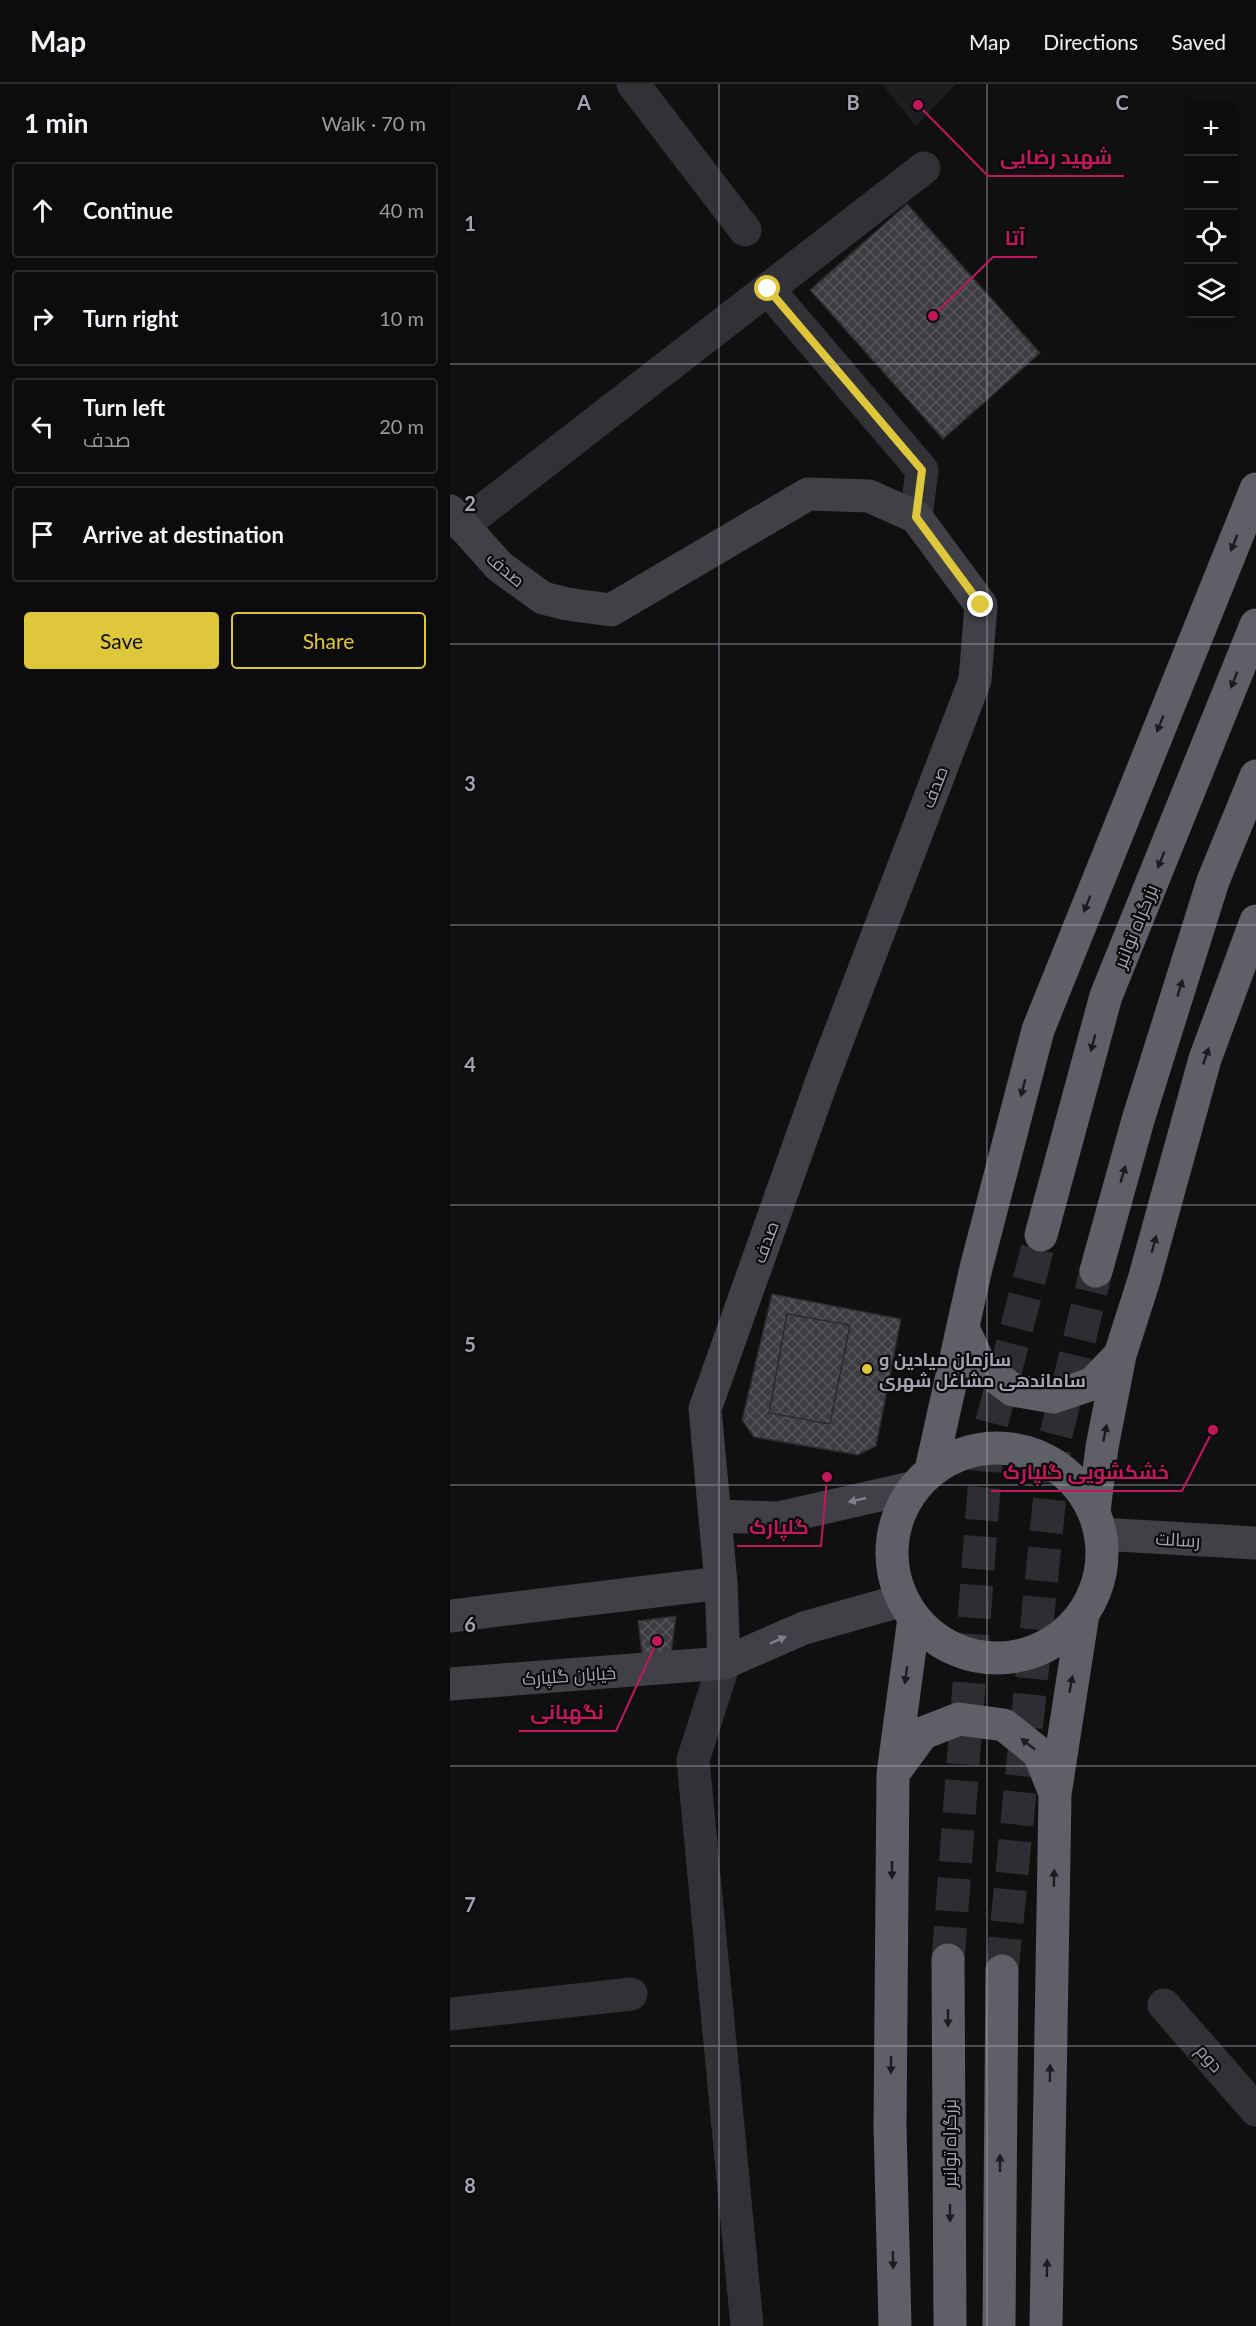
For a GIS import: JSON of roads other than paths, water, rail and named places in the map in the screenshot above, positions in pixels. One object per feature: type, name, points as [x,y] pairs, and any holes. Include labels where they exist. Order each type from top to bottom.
[{"type":"highway","points":[[923,1479],[1038,1030],[1256,489]]},
{"type":"highway","name":"بزرگراه توانیر","points":[[1041,1235],[1106,996],[1256,625]]},
{"type":"highway","points":[[1096,1271],[1138,1120],[1213,881],[1256,776]]},
{"type":"highway","points":[[1097,1523],[1077,1484],[1052,1463],[1023,1450],[991,1448],[959,1454],[923,1479],[902,1508],[894,1530],[892,1554],[895,1577],[909,1609],[938,1640],[968,1653],[1000,1658],[1032,1652],[1060,1637],[1083,1614],[1096,1589],[1102,1562],[1097,1523],[1102,1447],[1120,1355],[1144,1280],[1205,1059],[1256,921]]},
{"type":"highway","points":[[963,1328],[980,1365],[1013,1390],[1053,1397],[1092,1384],[1120,1355]]},
{"type":"highway","points":[[895,2326],[890,2126],[893,1774],[909,1609]]},
{"type":"highway","points":[[1046,2326],[1055,1794],[1083,1614]]},
{"type":"highway","points":[[893,1774],[923,1733],[959,1719],[1004,1725],[1039,1752],[1055,1794]]},
{"type":"highway","name":"بزرگراه توانیر","points":[[948,1960],[950,2326]]},
{"type":"highway","points":[[999,2326],[1002,1971]]},
{"type":"main road","name":"صدف","points":[[456,518],[498,566],[543,598],[611,610],[808,494],[869,496],[916,517],[981,605],[975,680],[824,1076],[705,1409],[721,1583],[724,1663]]},
{"type":"main road","points":[[715,1516],[778,1518],[923,1479]]},
{"type":"main road","name":"رسالت","points":[[1097,1523],[1256,1543]]},
{"type":"main road","points":[[450,1616],[721,1583]]},
{"type":"main road","name":"خیابان گلپارک","points":[[450,1684],[724,1663],[804,1628],[909,1609]]},
{"type":"street","points":[[633,84],[745,230]]},
{"type":"street","points":[[456,518],[768,289],[924,168]]},
{"type":"street","points":[[768,289],[922,470],[916,517]]},
{"type":"street","points":[[724,1663],[693,1760],[747,2326]]},
{"type":"street","points":[[450,2014],[631,1994]]},
{"type":"street","name":"دوم","points":[[1164,2005],[1256,2110]]},
{"type":"tunnel","points":[[948,1960],[988,1437],[1041,1235]]},
{"type":"tunnel","points":[[1002,1971],[1056,1435],[1096,1271]]},
{"type":"place","name":"شهید رضایی","points":[[918,105]]},
{"type":"place","name":"آتا","points":[[933,316]]},
{"type":"place","name":"سازمان میادین و ساماندهی مشاغل شهری","points":[[867,1369]]},
{"type":"place","name":"خشکشویی گلپارک","points":[[1213,1430]]},
{"type":"place","name":"گلپارک","points":[[827,1477]]},
{"type":"place","name":"نگهبانی","points":[[657,1641]]}]
